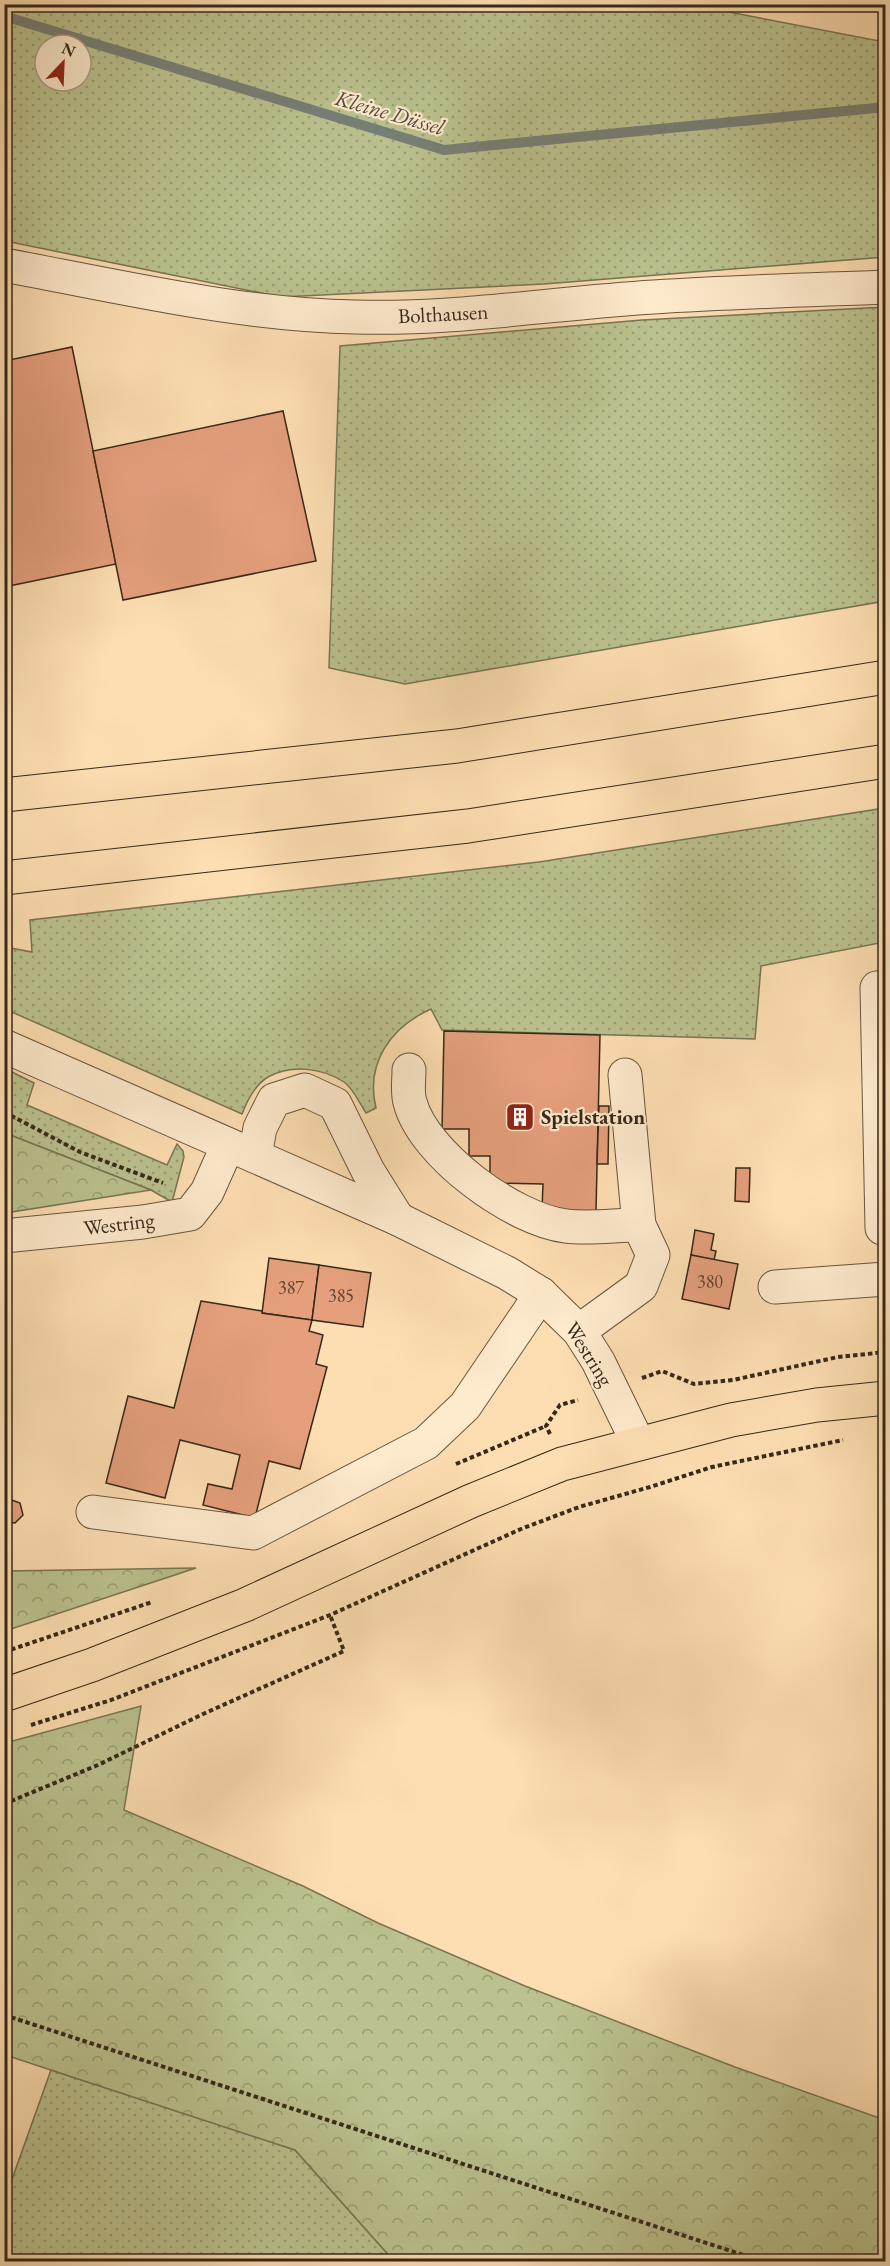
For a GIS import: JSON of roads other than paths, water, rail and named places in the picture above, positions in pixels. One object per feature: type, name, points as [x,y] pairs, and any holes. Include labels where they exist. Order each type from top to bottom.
[{"type":"main road","points":[[4,795],[458,746],[885,677]]},
{"type":"main road","points":[[4,878],[468,826],[885,761]]},
{"type":"main road","points":[[4,1695],[92,1665],[245,1605],[471,1501],[541,1472],[638,1443],[730,1420],[816,1405],[885,1398]]},
{"type":"street","name":"Bolthausen","points":[[4,266],[239,307],[354,317],[459,314],[654,297],[885,287]]},
{"type":"street","points":[[885,987],[877,988],[882,1228],[885,1228]]},
{"type":"street","name":"Westring","points":[[4,1046],[398,1219],[507,1273],[541,1294],[579,1331],[598,1362],[638,1443]]},
{"type":"street","points":[[409,1070],[410,1101],[420,1125],[441,1151],[473,1183],[526,1214],[565,1226],[639,1225]]},
{"type":"street","points":[[579,1331],[641,1286],[653,1255],[639,1225],[625,1075]]},
{"type":"street","points":[[242,1151],[260,1128],[274,1100],[305,1090],[335,1104],[368,1172],[398,1219]]},
{"type":"street","name":"Westring","points":[[4,1236],[99,1227],[190,1214],[242,1151]]},
{"type":"street","points":[[775,1287],[885,1279]]},
{"type":"street","points":[[93,1512],[252,1533],[426,1443],[465,1406],[541,1294]]},
{"type":"waterway","name":"Kleine Düssel","points":[[4,16],[444,150],[886,107]]},
{"type":"place","name":"Spielstation","points":[[520,1117]]}]
